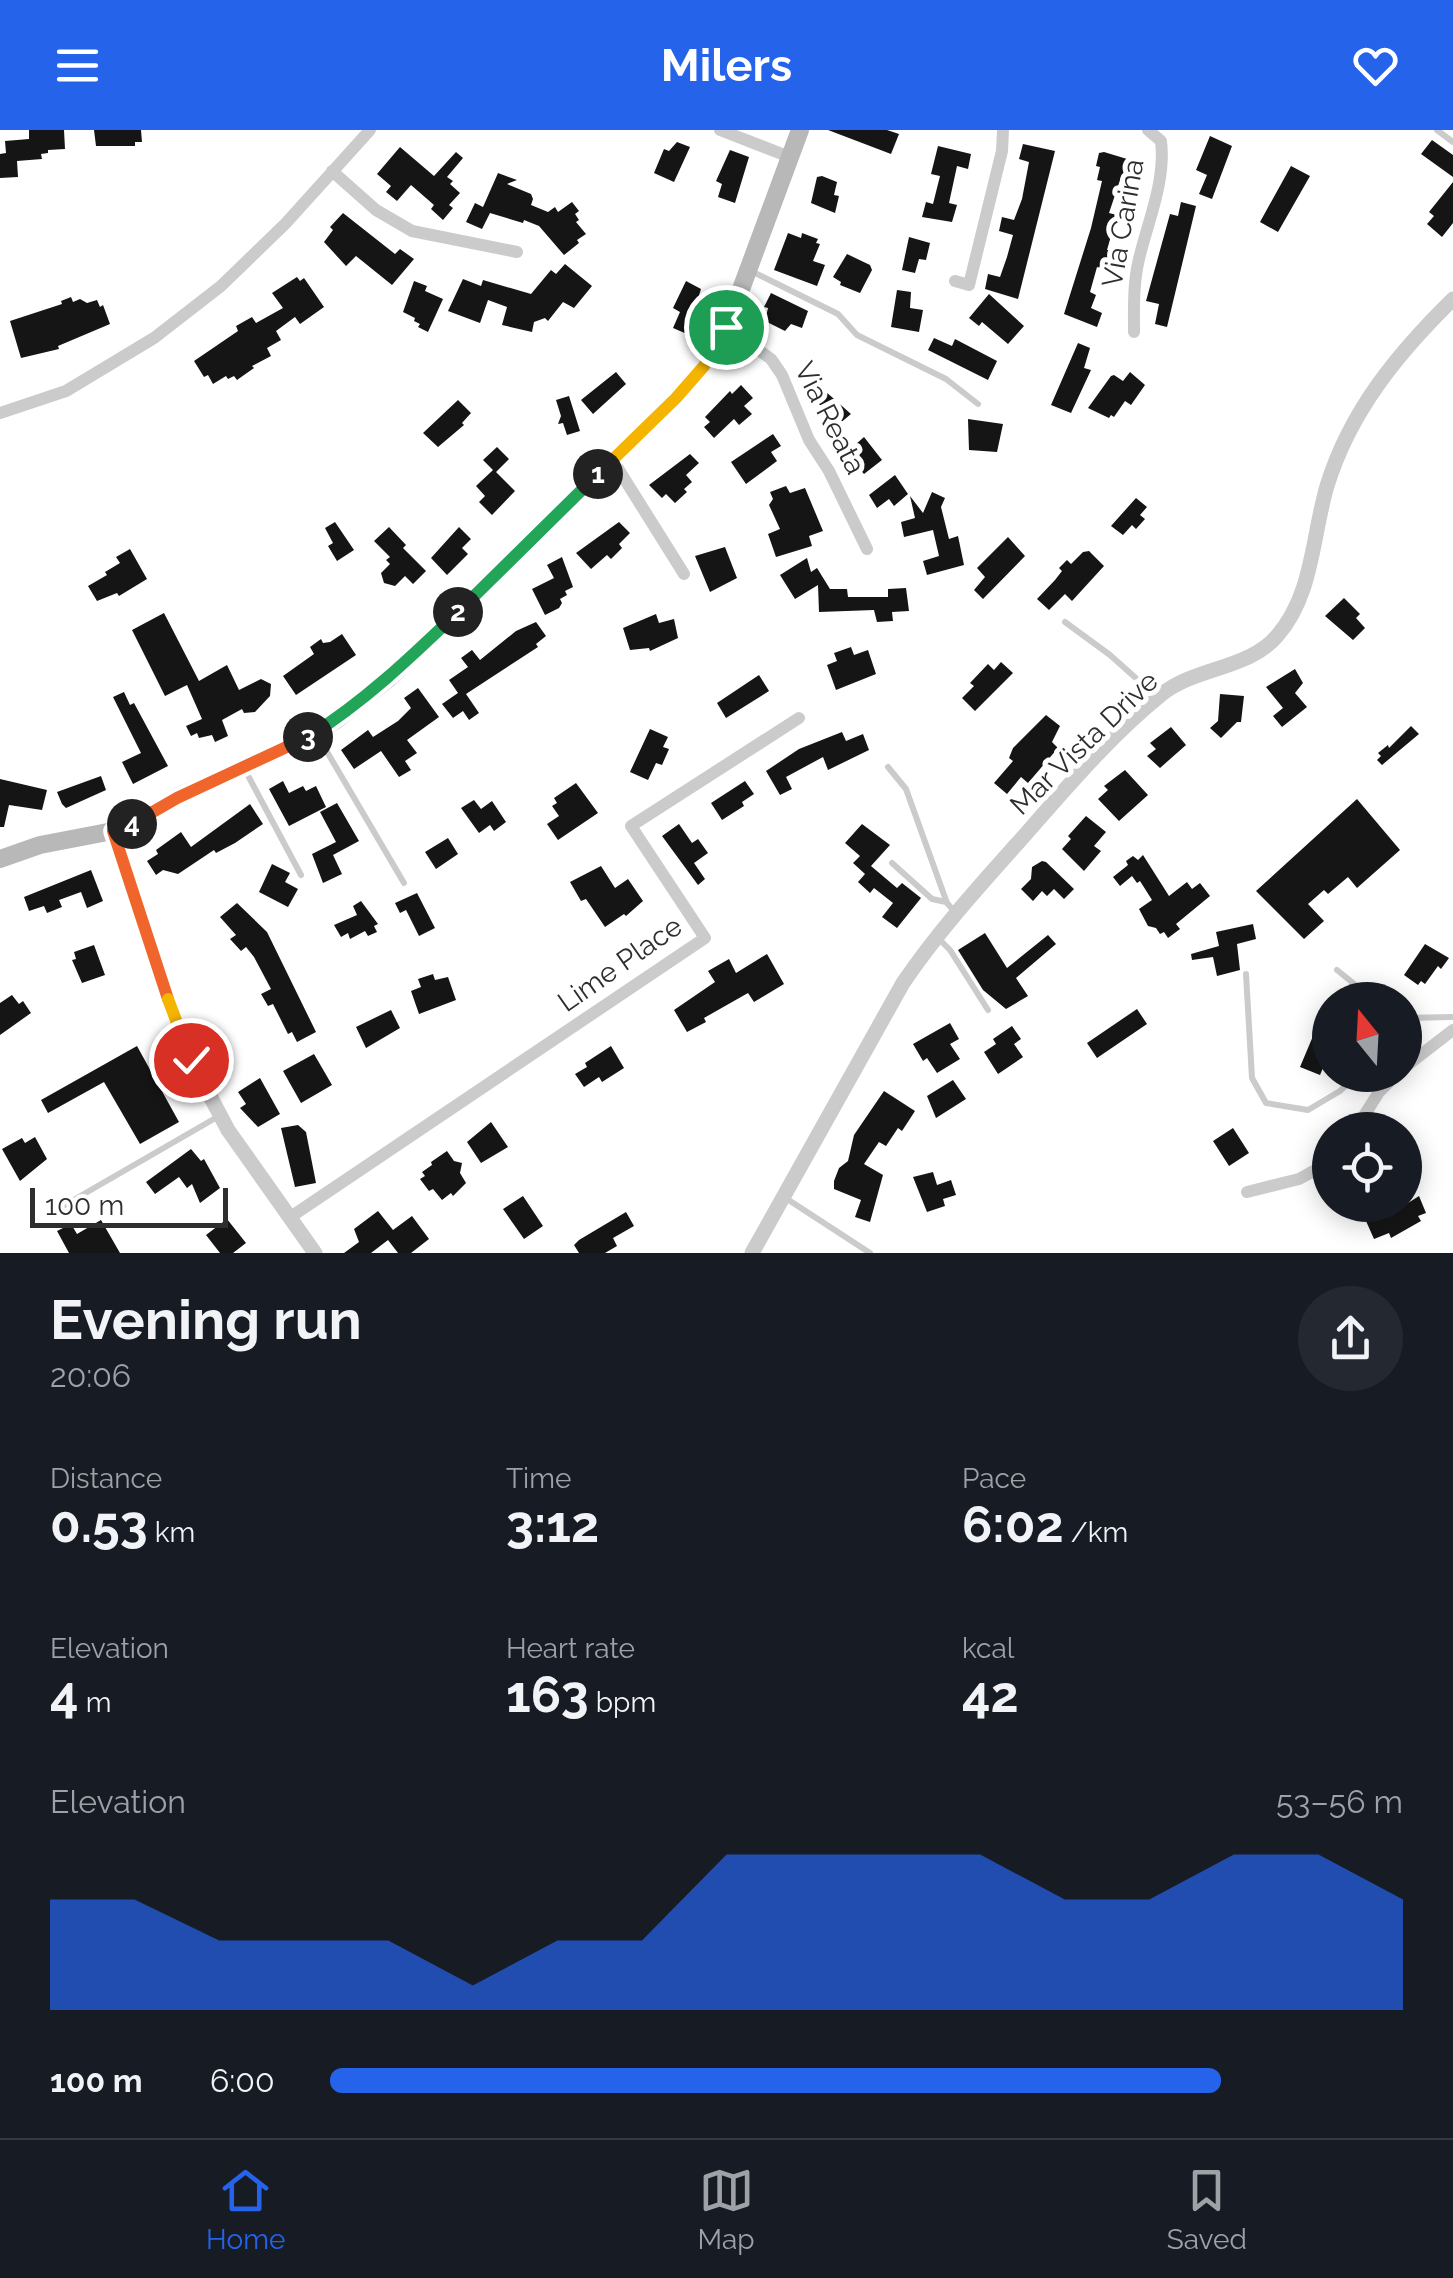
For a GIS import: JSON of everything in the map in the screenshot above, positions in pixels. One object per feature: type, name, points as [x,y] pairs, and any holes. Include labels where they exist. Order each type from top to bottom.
[{"type":"main road","points":[[0,859],[40,845],[113,831],[315,732],[388,679],[676,398],[704,366],[726,327],[800,130]]},
{"type":"street","points":[[0,413],[66,391],[154,338],[221,286],[286,223],[370,130]]},
{"type":"street","points":[[720,130],[790,157]]},
{"type":"street","points":[[955,282],[969,285],[1002,151],[1002,130]]},
{"type":"street","name":"Via Carina","points":[[1134,332],[1133,294],[1138,263],[1164,162],[1160,141],[1148,130]]},
{"type":"street","points":[[332,172],[376,210],[412,231],[517,252]]},
{"type":"street","name":"Mar Vista Drive","points":[[752,1253],[904,983],[952,908],[1075,778],[1158,698],[1189,678],[1259,651],[1294,614],[1327,488],[1344,440],[1373,390],[1412,340],[1453,299]]},
{"type":"street","name":"Via Reata","points":[[726,327],[771,359],[782,375],[809,440],[829,470],[867,548]]},
{"type":"street","points":[[612,459],[684,574]]},
{"type":"street","name":"Lime Place","points":[[289,1218],[705,938],[632,826],[799,718]]},
{"type":"street","points":[[113,831],[189,1056],[220,1116],[314,1253]]},
{"type":"street","points":[[1422,1054],[1453,1030]]},
{"type":"street","points":[[1247,1192],[1312,1172]]},
{"type":"lane","points":[[1437,130],[1453,142]]},
{"type":"lane","points":[[748,270],[838,314],[856,336],[946,379],[978,404]]},
{"type":"lane","points":[[1065,622],[1158,698]]},
{"type":"lane","points":[[315,732],[404,882]]},
{"type":"lane","points":[[888,767],[906,789],[952,908]]},
{"type":"lane","points":[[243,768],[301,876]]},
{"type":"lane","points":[[892,863],[932,899],[952,908]]},
{"type":"lane","points":[[936,936],[950,950],[988,1010]]},
{"type":"lane","points":[[1337,970],[1352,982]]},
{"type":"lane","points":[[1246,974],[1252,1078],[1266,1103],[1308,1110],[1338,1092]]},
{"type":"lane","points":[[1422,1018],[1453,1017]]},
{"type":"lane","points":[[51,1213],[220,1116]]},
{"type":"lane","points":[[783,1196],[870,1253]]},
{"type":"building","points":[[29,130],[64,130],[65,149],[48,150],[41,154],[42,159],[17,161],[18,177],[0,178],[0,154],[6,153],[5,141],[29,139]]},
{"type":"building","points":[[94,130],[141,130],[142,142],[135,142],[135,146],[96,146]]},
{"type":"building","points":[[828,130],[887,130],[899,134],[891,154]]},
{"type":"building","points":[[1210,136],[1232,146],[1212,199],[1199,194],[1207,175],[1196,170]]},
{"type":"building","points":[[1432,140],[1453,155],[1453,177],[1421,154]]},
{"type":"building","points":[[677,142],[690,147],[674,182],[654,173],[664,149],[669,151]]},
{"type":"building","points":[[1023,144],[1055,151],[1018,299],[985,289],[988,274],[1000,277],[1013,235],[999,231],[1002,217],[1014,220],[1022,199],[1029,162],[1019,159]]},
{"type":"building","points":[[938,146],[971,154],[968,169],[957,166],[949,203],[957,205],[952,222],[922,217],[926,202],[933,204],[940,176],[931,174]]},
{"type":"building","points":[[400,147],[434,176],[456,152],[463,158],[447,177],[460,193],[443,220],[431,209],[434,205],[411,185],[397,201],[386,192],[391,186],[377,174]]},
{"type":"building","points":[[730,150],[749,157],[735,203],[718,197],[722,184],[716,181]]},
{"type":"building","points":[[1099,153],[1137,162],[1133,177],[1122,174],[1109,213],[1117,215],[1110,250],[1105,269],[1097,267],[1090,292],[1096,295],[1091,308],[1102,313],[1097,327],[1064,314],[1091,228],[1102,181],[1097,180],[1100,167],[1096,166]]},
{"type":"building","points":[[1291,166],[1310,176],[1278,232],[1260,222]]},
{"type":"building","points":[[498,173],[517,180],[507,184],[531,194],[531,205],[548,212],[555,207],[558,212],[572,202],[579,211],[575,214],[579,220],[576,222],[586,234],[564,255],[539,226],[524,220],[523,223],[490,213],[482,229],[466,222],[475,203],[483,207]]},
{"type":"building","points":[[817,177],[837,182],[835,213],[811,203]]},
{"type":"building","points":[[1453,182],[1453,223],[1442,237],[1427,224],[1434,216],[1429,212]]},
{"type":"building","points":[[1181,202],[1196,206],[1167,327],[1155,324],[1159,304],[1146,301],[1170,214],[1178,216]]},
{"type":"building","points":[[343,213],[395,254],[400,249],[414,259],[392,285],[356,256],[346,266],[324,242],[333,230],[330,227]]},
{"type":"building","points":[[788,233],[818,239],[816,243],[820,244],[813,261],[825,265],[817,286],[774,270]]},
{"type":"building","points":[[909,237],[930,243],[926,260],[919,259],[915,273],[902,270]]},
{"type":"building","points":[[847,254],[870,265],[872,270],[860,293],[840,285],[833,277]]},
{"type":"building","points":[[565,264],[592,286],[574,308],[563,302],[548,321],[545,318],[534,322],[532,332],[502,325],[507,307],[488,300],[480,323],[448,311],[463,279],[481,286],[483,280],[531,294],[551,270],[556,274]]},
{"type":"building","points":[[297,277],[300,281],[304,278],[324,307],[300,324],[295,317],[276,331],[281,340],[267,348],[271,356],[237,380],[226,376],[213,384],[208,375],[204,377],[194,361],[238,331],[236,326],[252,317],[256,323],[283,308],[272,293]]},
{"type":"building","points":[[414,281],[443,299],[428,332],[403,312]]},
{"type":"building","points":[[686,281],[701,289],[687,334],[673,328],[680,312],[673,308]]},
{"type":"building","points":[[897,290],[911,292],[910,308],[923,310],[919,332],[891,327]]},
{"type":"building","points":[[771,293],[808,311],[802,328],[791,324],[785,331],[765,321],[768,308],[764,307]]},
{"type":"building","points":[[989,294],[1024,326],[1008,344],[982,322],[979,326],[969,318]]},
{"type":"building","points":[[71,297],[73,302],[97,300],[110,324],[58,346],[59,349],[21,358],[10,321],[62,304]]},
{"type":"building","points":[[934,338],[952,346],[955,339],[997,361],[988,380],[928,350]]},
{"type":"building","points":[[1078,343],[1090,348],[1084,368],[1091,370],[1071,413],[1051,405]]},
{"type":"building","points":[[616,372],[626,384],[593,414],[581,400]]},
{"type":"building","points":[[1130,372],[1145,385],[1131,405],[1125,401],[1109,418],[1088,408],[1111,376],[1123,381]]},
{"type":"building","points":[[741,385],[753,398],[744,406],[752,414],[739,425],[734,419],[714,438],[704,427],[710,422],[705,417]]},
{"type":"building","points":[[825,391],[851,414],[833,429],[820,417],[826,411],[816,401]]},
{"type":"building","points":[[569,396],[580,431],[567,435],[563,423],[558,424],[561,416],[556,400]]},
{"type":"building","points":[[458,400],[471,413],[464,425],[438,447],[423,433]]},
{"type":"building","points":[[968,419],[1003,424],[997,452],[969,450]]},
{"type":"building","points":[[773,434],[781,446],[771,452],[777,461],[746,484],[731,462]]},
{"type":"building","points":[[864,437],[882,460],[864,474],[856,465],[848,471],[839,459]]},
{"type":"building","points":[[497,447],[509,459],[496,472],[515,491],[492,515],[479,502],[485,496],[476,486],[493,470],[483,460]]},
{"type":"building","points":[[690,454],[699,463],[686,475],[692,482],[684,489],[687,492],[675,503],[666,494],[662,498],[649,485]]},
{"type":"building","points":[[895,475],[908,494],[894,506],[889,499],[877,508],[869,495]]},
{"type":"building","points":[[786,486],[790,493],[805,488],[823,531],[809,536],[812,546],[776,557],[768,534],[780,529],[769,505],[773,499],[770,492]]},
{"type":"building","points":[[932,492],[945,498],[941,507],[949,539],[958,536],[964,565],[927,575],[923,561],[939,556],[933,530],[904,537],[901,522],[915,518],[910,496],[923,513]]},
{"type":"building","points":[[1136,498],[1147,507],[1140,515],[1145,519],[1123,535],[1111,526]]},
{"type":"building","points":[[335,522],[354,550],[337,561],[328,546],[333,543],[325,528]]},
{"type":"building","points":[[619,522],[630,533],[619,544],[622,548],[591,569],[576,553]]},
{"type":"building","points":[[389,527],[426,571],[413,584],[405,576],[395,586],[384,583],[381,573],[390,564],[386,560],[390,557],[374,541]]},
{"type":"building","points":[[459,527],[471,539],[462,548],[468,554],[447,575],[431,558]]},
{"type":"building","points":[[1008,537],[1025,556],[983,599],[974,590],[985,577],[977,568]]},
{"type":"building","points":[[725,547],[737,578],[710,592],[695,556]]},
{"type":"building","points":[[130,549],[147,579],[119,596],[117,593],[97,601],[88,586],[107,575],[105,572],[120,563],[116,557]]},
{"type":"building","points":[[1089,551],[1104,566],[1072,601],[1065,594],[1049,610],[1037,599],[1067,560],[1071,564]]},
{"type":"building","points":[[562,557],[573,587],[565,591],[567,595],[560,599],[559,608],[545,615],[532,589],[554,578],[547,565]]},
{"type":"building","points":[[807,558],[811,572],[817,568],[830,589],[847,589],[848,597],[888,597],[888,589],[906,588],[909,611],[892,612],[893,621],[877,622],[874,610],[819,612],[818,585],[795,599],[780,575]]},
{"type":"building","points":[[1344,598],[1360,614],[1356,618],[1365,628],[1353,640],[1325,616]]},
{"type":"building","points":[[164,613],[199,681],[227,665],[239,690],[261,679],[271,684],[270,696],[255,712],[244,713],[242,709],[222,720],[228,736],[215,742],[212,735],[191,736],[186,726],[202,719],[187,685],[165,696],[132,630]]},
{"type":"building","points":[[656,614],[659,623],[674,619],[678,638],[650,651],[630,650],[623,628]]},
{"type":"building","points":[[536,622],[546,636],[536,644],[538,647],[466,694],[479,713],[469,720],[463,711],[453,718],[442,704],[458,693],[449,680],[468,667],[461,658],[472,650],[480,660],[516,631]]},
{"type":"building","points":[[342,634],[356,655],[296,695],[283,676],[314,654],[310,647],[321,639],[323,643],[330,642]]},
{"type":"building","points":[[851,647],[854,655],[868,650],[876,674],[836,690],[827,665],[837,661],[834,653]]},
{"type":"building","points":[[1001,662],[1013,673],[975,711],[962,698],[988,664],[994,670]]},
{"type":"building","points":[[1295,669],[1303,683],[1295,693],[1307,707],[1282,727],[1273,716],[1283,708],[1266,687]]},
{"type":"building","points":[[759,675],[769,691],[726,718],[717,703]]},
{"type":"building","points":[[418,688],[439,717],[407,740],[417,753],[405,761],[411,770],[399,777],[381,751],[354,769],[341,750],[368,730],[373,737],[398,721],[411,708],[404,698]]},
{"type":"building","points":[[124,692],[168,766],[133,784],[122,762],[141,753],[113,697]]},
{"type":"building","points":[[1220,694],[1244,696],[1241,722],[1221,738],[1210,728],[1218,721]]},
{"type":"building","points":[[1046,715],[1060,726],[1052,742],[1058,748],[1028,783],[1021,777],[1007,794],[994,783],[1013,761],[1009,758],[1013,748]]},
{"type":"building","points":[[1411,726],[1419,734],[1382,765],[1377,760],[1381,756],[1378,753],[1388,745],[1389,748]]},
{"type":"building","points":[[1171,727],[1186,745],[1160,768],[1147,756],[1156,749],[1150,743]]},
{"type":"building","points":[[650,729],[668,737],[663,747],[669,749],[662,765],[656,763],[648,780],[630,772]]},
{"type":"building","points":[[842,732],[846,741],[863,734],[869,750],[828,770],[823,757],[786,777],[792,789],[780,795],[766,771],[799,749]]},
{"type":"building","points":[[1125,770],[1148,795],[1119,821],[1098,799],[1108,790],[1104,786]]},
{"type":"building","points":[[101,776],[106,790],[66,808],[62,804],[57,792]]},
{"type":"building","points":[[0,779],[47,790],[42,810],[9,805],[4,827],[0,827]]},
{"type":"building","points":[[283,781],[289,793],[303,786],[306,791],[316,786],[326,807],[289,826],[269,789]]},
{"type":"building","points":[[745,781],[754,794],[742,802],[744,806],[722,820],[711,803]]},
{"type":"building","points":[[576,783],[598,813],[558,840],[547,824],[559,816],[552,806],[557,803],[554,798]]},
{"type":"building","points":[[1357,799],[1400,850],[1357,888],[1348,877],[1308,904],[1324,921],[1304,939],[1256,891]]},
{"type":"building","points":[[474,800],[481,809],[492,801],[506,822],[494,831],[490,825],[479,833],[461,808]]},
{"type":"building","points":[[337,803],[359,841],[333,855],[342,874],[323,883],[312,854],[336,842],[320,812]]},
{"type":"building","points":[[250,804],[263,824],[178,874],[163,870],[156,875],[147,861],[158,854],[156,850],[181,832],[191,847]]},
{"type":"building","points":[[1086,816],[1106,832],[1094,846],[1101,851],[1084,871],[1062,849]]},
{"type":"building","points":[[679,824],[692,843],[698,839],[708,853],[694,863],[705,879],[698,885],[662,836]]},
{"type":"building","points":[[862,824],[890,845],[871,866],[897,888],[902,883],[921,898],[897,928],[882,917],[893,903],[874,888],[870,893],[858,882],[865,874],[853,863],[860,856],[845,843]]},
{"type":"building","points":[[448,838],[458,854],[436,869],[425,852]]},
{"type":"building","points":[[1143,855],[1169,896],[1187,882],[1192,889],[1200,883],[1210,896],[1176,924],[1180,929],[1168,938],[1164,932],[1160,934],[1148,926],[1139,909],[1152,900],[1140,881],[1137,883],[1132,876],[1120,886],[1113,877],[1128,865],[1126,861],[1133,856],[1138,860]]},
{"type":"building","points":[[1042,861],[1074,889],[1064,899],[1054,889],[1047,896],[1042,891],[1033,901],[1021,889],[1031,879],[1032,867]]},
{"type":"building","points":[[272,864],[290,873],[285,882],[298,889],[288,907],[259,892]]},
{"type":"building","points":[[601,866],[615,888],[628,879],[643,901],[605,927],[570,882]]},
{"type":"building","points":[[91,870],[103,901],[87,908],[81,892],[59,900],[62,907],[47,913],[44,906],[29,911],[24,897]]},
{"type":"building","points":[[417,893],[435,928],[419,936],[406,910],[400,913],[395,903]]},
{"type":"building","points":[[361,901],[378,924],[374,926],[377,932],[368,936],[365,931],[350,939],[348,933],[341,937],[334,925],[357,915],[353,906]]},
{"type":"building","points":[[237,903],[267,932],[316,1032],[297,1042],[292,1032],[288,1034],[273,1004],[268,1006],[261,994],[271,989],[254,957],[246,947],[241,951],[230,939],[236,935],[220,917]]},
{"type":"building","points":[[1253,924],[1256,939],[1237,944],[1240,970],[1217,976],[1213,957],[1192,960],[1191,954],[1219,946],[1216,932]]},
{"type":"building","points":[[985,933],[1007,968],[1048,935],[1056,944],[1016,978],[1028,996],[1006,1009],[983,990],[958,950]]},
{"type":"building","points":[[1425,944],[1449,958],[1425,984],[1404,975]]},
{"type":"building","points":[[94,945],[105,975],[82,983],[72,960],[76,959],[74,952]]},
{"type":"building","points":[[767,954],[784,984],[754,1002],[748,993],[687,1032],[674,1010],[715,982],[708,971],[729,959],[736,973]]},
{"type":"building","points":[[433,974],[435,980],[448,977],[456,1000],[419,1014],[411,991],[421,987],[418,979]]},
{"type":"building","points":[[12,995],[19,1004],[23,1001],[31,1013],[0,1035],[0,1003]]},
{"type":"building","points":[[1137,1009],[1147,1024],[1097,1058],[1087,1043]]},
{"type":"building","points":[[391,1010],[400,1028],[366,1048],[356,1027]]},
{"type":"building","points":[[950,1023],[959,1039],[950,1044],[960,1059],[937,1073],[927,1058],[923,1061],[913,1044]]},
{"type":"building","points":[[1012,1026],[1021,1039],[1014,1044],[1023,1057],[998,1074],[984,1052],[996,1044],[993,1039]]},
{"type":"building","points":[[1312,1038],[1312,1072],[1300,1067]]},
{"type":"building","points":[[137,1046],[179,1122],[140,1144],[104,1082],[48,1113],[41,1100]]},
{"type":"building","points":[[611,1046],[624,1068],[602,1082],[599,1077],[584,1087],[575,1074]]},
{"type":"building","points":[[314,1054],[332,1085],[301,1103],[283,1071]]},
{"type":"building","points":[[260,1078],[280,1114],[258,1127],[240,1108],[246,1104],[238,1092]]},
{"type":"building","points":[[953,1080],[966,1099],[936,1118],[927,1096]]},
{"type":"building","points":[[884,1091],[915,1111],[902,1131],[898,1128],[886,1146],[879,1142],[864,1164],[883,1175],[870,1222],[855,1217],[861,1200],[834,1189],[834,1181],[839,1168],[848,1161],[854,1135]]},
{"type":"building","points":[[491,1122],[508,1147],[481,1163],[467,1142]]},
{"type":"building","points":[[298,1125],[306,1132],[316,1183],[295,1187],[281,1128]]},
{"type":"building","points":[[1233,1128],[1249,1153],[1229,1166],[1213,1141]]},
{"type":"building","points":[[35,1137],[47,1159],[20,1181],[2,1149],[22,1138],[25,1143]]},
{"type":"building","points":[[191,1149],[201,1161],[204,1159],[220,1188],[200,1203],[192,1184],[187,1188],[179,1177],[155,1194],[146,1182]]},
{"type":"building","points":[[447,1151],[454,1161],[462,1163],[460,1173],[466,1183],[453,1196],[451,1193],[442,1200],[420,1179],[431,1162]]},
{"type":"building","points":[[933,1172],[937,1185],[951,1180],[956,1195],[943,1199],[945,1206],[927,1212],[913,1177]]},
{"type":"building","points":[[523,1196],[543,1226],[524,1239],[503,1209]]},
{"type":"building","points":[[378,1211],[393,1230],[412,1216],[429,1239],[411,1253],[398,1253],[388,1240],[371,1253],[344,1253],[359,1242],[354,1229]]},
{"type":"building","points":[[626,1212],[634,1226],[613,1238],[617,1246],[605,1253],[579,1253],[574,1245],[579,1240]]},
{"type":"building","points":[[227,1219],[246,1243],[233,1253],[220,1253],[206,1235]]},
{"type":"building","points":[[101,1220],[120,1253],[69,1253],[57,1231],[71,1224],[77,1234]]},
{"type":"building","points":[[1366,1222],[1419,1222],[1391,1238],[1389,1233],[1374,1239]]},
{"type":"route","points":[[191,1060],[113,831],[301,741],[336,720],[388,679],[676,398],[704,366],[726,327]]}]
